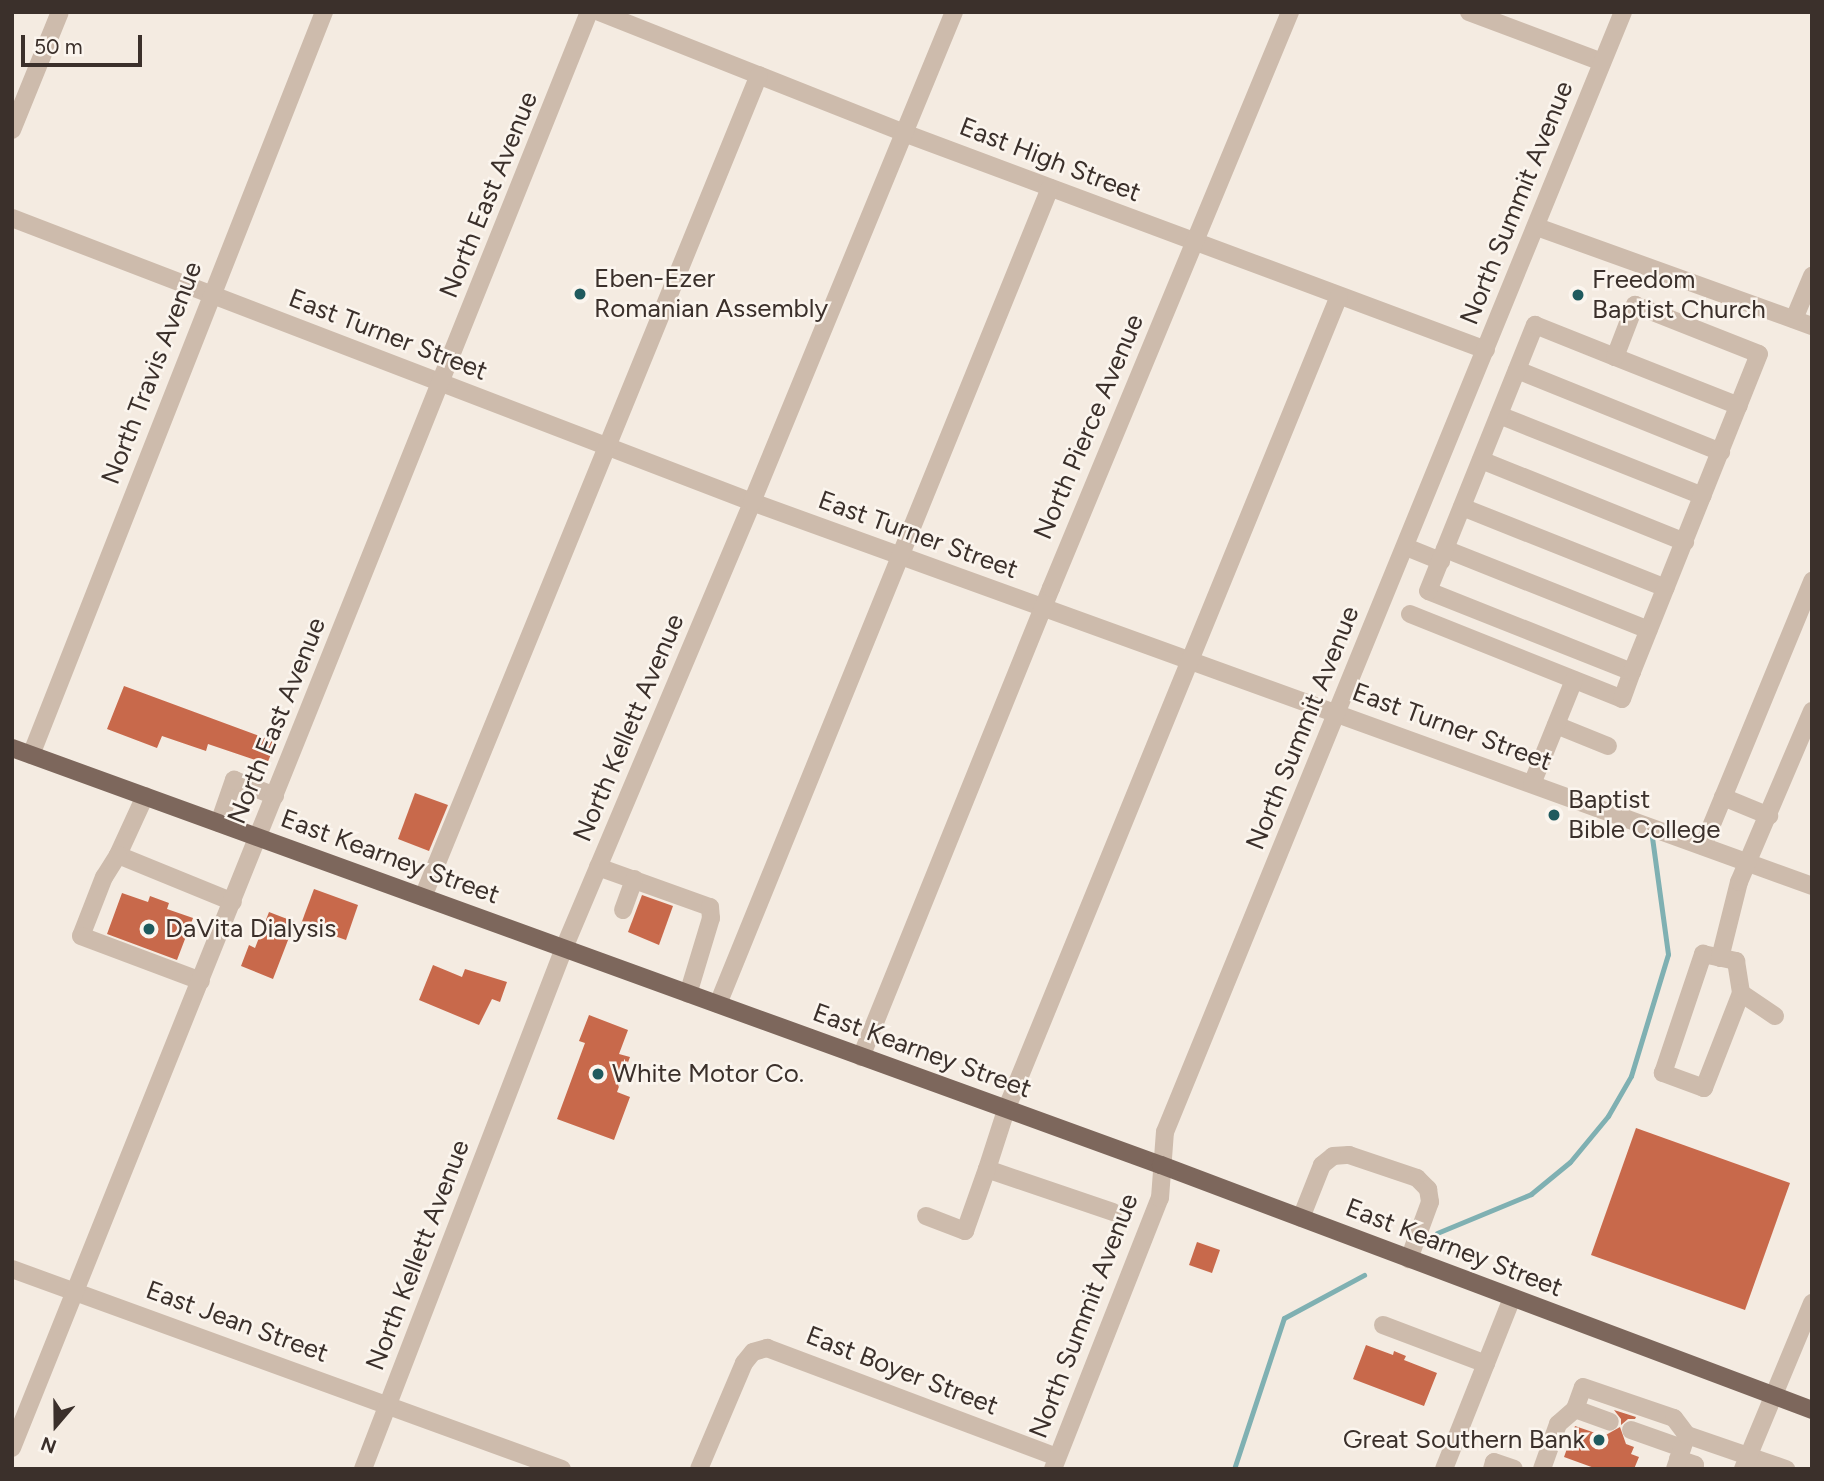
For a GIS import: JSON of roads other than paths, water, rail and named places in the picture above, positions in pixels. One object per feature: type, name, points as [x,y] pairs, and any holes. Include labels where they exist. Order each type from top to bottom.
[{"type":"main road","name":"East Kearney Street","points":[[12,748],[1161,1165],[1812,1410]]},
{"type":"street","points":[[12,130],[60,12]]},
{"type":"street","name":"North Travis Avenue","points":[[31,755],[210,295],[324,12]]},
{"type":"street","name":"North East Avenue","points":[[12,1448],[442,384],[589,12]]},
{"type":"street","name":"East High Street","points":[[599,12],[904,133],[1486,350]]},
{"type":"street","name":"North Kellett Avenue","points":[[363,1469],[564,948],[954,12]]},
{"type":"street","name":"North Pierce Avenue","points":[[860,1057],[1042,609],[1290,12]]},
{"type":"street","points":[[1469,12],[1602,62]]},
{"type":"street","name":"North Summit Avenue","points":[[1055,1463],[1160,1198],[1165,1132],[1623,12]]},
{"type":"street","points":[[423,897],[759,75]]},
{"type":"street","points":[[718,1004],[1050,188]]},
{"type":"street","name":"East Turner Street","points":[[12,218],[752,502],[1812,886]]},
{"type":"street","points":[[1537,227],[1812,327]]},
{"type":"street","points":[[1794,319],[1812,276]]},
{"type":"street","points":[[926,1216],[965,1231],[1006,1110],[1339,296]]},
{"type":"street","points":[[1410,614],[1622,699],[1759,354],[1635,305],[1615,357]]},
{"type":"street","points":[[1632,672],[1428,591],[1480,460],[1535,325],[1739,406]]},
{"type":"street","points":[[1517,370],[1720,452]]},
{"type":"street","points":[[1499,415],[1703,496]]},
{"type":"street","points":[[1480,460],[1685,542]]},
{"type":"street","points":[[1462,507],[1666,588]]},
{"type":"street","points":[[1406,547],[1443,555],[1649,631]]},
{"type":"street","points":[[1703,846],[1812,581]]},
{"type":"street","points":[[1532,784],[1574,680]]},
{"type":"street","points":[[1720,958],[1739,883],[1812,711]]},
{"type":"street","points":[[1556,725],[1608,746]]},
{"type":"street","points":[[219,823],[234,780],[275,796]]},
{"type":"street","points":[[145,796],[118,855],[104,877],[81,936],[201,981]]},
{"type":"street","points":[[1723,797],[1769,816]]},
{"type":"street","points":[[118,855],[233,902]]},
{"type":"street","points":[[598,867],[710,907],[711,918],[688,994]]},
{"type":"street","points":[[622,910],[634,878]]},
{"type":"street","points":[[1703,954],[1736,961],[1741,993],[1704,1088],[1663,1073],[1703,954]]},
{"type":"street","points":[[1741,993],[1775,1016]]},
{"type":"street","points":[[1301,1218],[1322,1165],[1333,1156],[1349,1154],[1417,1178],[1428,1189],[1430,1202],[1409,1259]]},
{"type":"street","points":[[987,1169],[1113,1212]]},
{"type":"street","name":"East Jean Street","points":[[12,1269],[562,1469]]},
{"type":"street","points":[[1444,1469],[1512,1298]]},
{"type":"street","points":[[1746,1463],[1812,1303]]},
{"type":"street","points":[[1382,1325],[1486,1364]]},
{"type":"street","name":"East Boyer Street","points":[[699,1469],[744,1363],[752,1352],[767,1348],[1055,1463]]},
{"type":"street","points":[[1542,1469],[1558,1424],[1575,1409],[1583,1387],[1674,1418],[1683,1456]]},
{"type":"street","points":[[1575,1409],[1609,1422]]},
{"type":"street","points":[[1631,1430],[1683,1456],[1786,1469]]},
{"type":"street","points":[[1492,1469],[1494,1462],[1514,1469]]},
{"type":"waterway","points":[[1437,1233],[1531,1194],[1570,1162],[1608,1116],[1631,1076],[1668,954],[1652,837]]},
{"type":"waterway","points":[[1234,1469],[1284,1318],[1364,1275]]},
{"type":"place","name":"Eben-Ezer Romanian Assembly","points":[[580,294]]},
{"type":"place","name":"Freedom Baptist Church","points":[[1578,295]]},
{"type":"place","name":"Baptist Bible College","points":[[1554,815]]},
{"type":"place","name":"DaVita Dialysis","points":[[149,929]]},
{"type":"place","name":"White Motor Co.","points":[[598,1074]]},
{"type":"place","name":"Great Southern Bank","points":[[1599,1440]]}]
